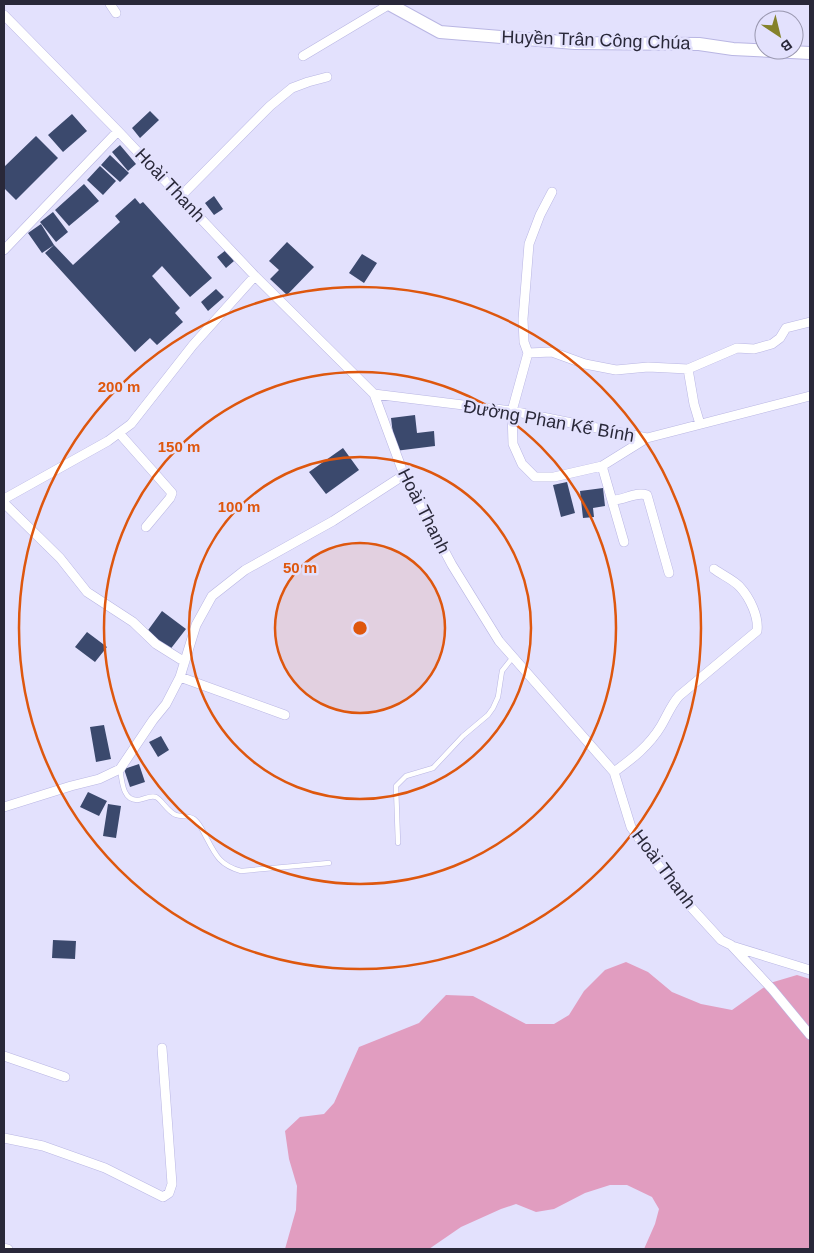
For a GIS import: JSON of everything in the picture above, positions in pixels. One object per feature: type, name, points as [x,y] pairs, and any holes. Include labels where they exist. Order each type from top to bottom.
[{"type":"street","points":[[110,4],[116,12]]},
{"type":"street","points":[[303,56],[389,4]]},
{"type":"street","name":"Huyền Trân Công Chúa","points":[[389,4],[440,32],[575,43],[699,44],[733,49],[810,53]]},
{"type":"street","name":"Hoài Thanh","points":[[4,16],[118,131],[255,276],[374,394],[404,475],[452,564],[499,642],[614,772],[631,827],[690,906],[721,940],[731,946],[772,989],[810,1035]]},
{"type":"street","points":[[180,196],[270,106],[292,88],[327,77]]},
{"type":"street","points":[[4,250],[118,131]]},
{"type":"street","points":[[552,192],[540,215],[529,244],[523,319],[524,342],[528,354],[512,411],[514,444],[522,464],[534,477],[554,477],[602,466],[647,438]]},
{"type":"street","points":[[4,499],[108,441],[131,424],[193,345],[255,276]]},
{"type":"street","points":[[528,354],[552,352],[585,364],[616,370],[648,367],[688,369],[737,348],[754,349],[772,344],[780,338],[786,328],[810,322]]},
{"type":"street","points":[[688,369],[694,404],[700,424]]},
{"type":"street","name":"Đường Phan Kế Bính","points":[[374,394],[512,411],[647,438],[810,396]]},
{"type":"street","points":[[119,432],[172,493],[170,498],[146,526]]},
{"type":"street","points":[[602,466],[624,542]]},
{"type":"street","points":[[4,808],[99,779],[120,769],[166,704],[180,677],[196,625],[212,596],[245,570],[333,521],[404,475]]},
{"type":"street","points":[[613,500],[621,500],[641,493],[647,495],[669,573]]},
{"type":"street","points":[[4,503],[60,558],[87,592],[133,622],[156,644],[185,661]]},
{"type":"street","points":[[614,772],[635,757],[645,747],[661,726],[679,696],[757,631],[758,625],[755,614],[740,587],[714,569]]},
{"type":"street","points":[[180,677],[285,715]]},
{"type":"street","points":[[731,946],[810,970]]},
{"type":"street","points":[[4,1138],[43,1146],[105,1168],[163,1198],[169,1193],[172,1184],[162,1048]]},
{"type":"street","points":[[4,1056],[65,1077]]},
{"type":"street","points":[[4,1248],[8,1249]]},
{"type":"lane","points":[[398,843],[396,786],[406,776],[433,768],[463,736],[488,715],[498,697],[502,671],[513,657]]},
{"type":"lane","points":[[120,769],[124,790],[128,796],[136,800],[159,798],[166,808],[176,815],[192,818],[200,824],[219,860],[228,868],[241,871],[328,862]]},
{"type":"shaded area","points":[[626,962],[648,972],[672,992],[701,1004],[732,1010],[770,983],[797,975],[810,979],[810,1249],[644,1249],[655,1224],[659,1209],[652,1197],[627,1185],[610,1185],[585,1193],[554,1209],[536,1212],[516,1204],[501,1209],[461,1227],[429,1249],[285,1249],[296,1210],[297,1186],[289,1159],[285,1131],[300,1117],[324,1114],[334,1103],[359,1047],[419,1023],[446,995],[473,996],[526,1024],[554,1024],[569,1015],[584,991],[605,970]]},
{"type":"building","points":[[150,111],[159,120],[140,138],[132,128]]},
{"type":"building","points":[[72,114],[87,131],[63,152],[48,135]]},
{"type":"building","points":[[36,136],[58,158],[16,200],[4,188],[4,167]]},
{"type":"building","points":[[120,145],[136,164],[128,171],[112,152]]},
{"type":"building","points":[[110,155],[129,173],[120,182],[101,165]]},
{"type":"building","points":[[100,166],[116,181],[103,195],[87,180]]},
{"type":"building","points":[[84,184],[99,201],[69,226],[55,210]]},
{"type":"building","points":[[214,196],[223,209],[214,215],[205,203]]},
{"type":"building","points":[[135,198],[140,204],[143,202],[212,278],[190,297],[162,266],[152,276],[180,308],[175,313],[183,322],[157,345],[150,338],[135,352],[45,253],[54,245],[73,265],[120,222],[115,216]]},
{"type":"building","points":[[53,212],[68,232],[56,242],[40,222]]},
{"type":"building","points":[[41,224],[54,245],[42,253],[28,233]]},
{"type":"building","points":[[287,242],[314,267],[287,295],[270,279],[279,270],[269,261]]},
{"type":"building","points":[[226,250],[234,261],[226,268],[217,257]]},
{"type":"building","points":[[362,254],[377,263],[364,283],[349,273]]},
{"type":"building","points":[[216,289],[224,297],[208,311],[201,302]]},
{"type":"building","points":[[415,415],[417,433],[434,431],[435,446],[395,451],[391,418]]},
{"type":"building","points":[[343,448],[359,470],[326,494],[309,472]]},
{"type":"building","points":[[567,482],[575,513],[561,517],[553,485]]},
{"type":"building","points":[[603,488],[605,506],[593,508],[594,517],[583,518],[580,491]]},
{"type":"building","points":[[162,611],[186,629],[169,651],[146,633]]},
{"type":"building","points":[[87,632],[107,647],[95,662],[75,647]]},
{"type":"building","points":[[104,725],[111,759],[96,762],[90,727]]},
{"type":"building","points":[[161,736],[169,750],[158,757],[149,742]]},
{"type":"building","points":[[139,764],[145,782],[130,787],[124,769]]},
{"type":"building","points":[[88,792],[107,801],[99,816],[80,807]]},
{"type":"building","points":[[108,804],[121,806],[116,838],[103,836]]},
{"type":"building","points":[[53,940],[76,941],[75,959],[52,958]]}]
